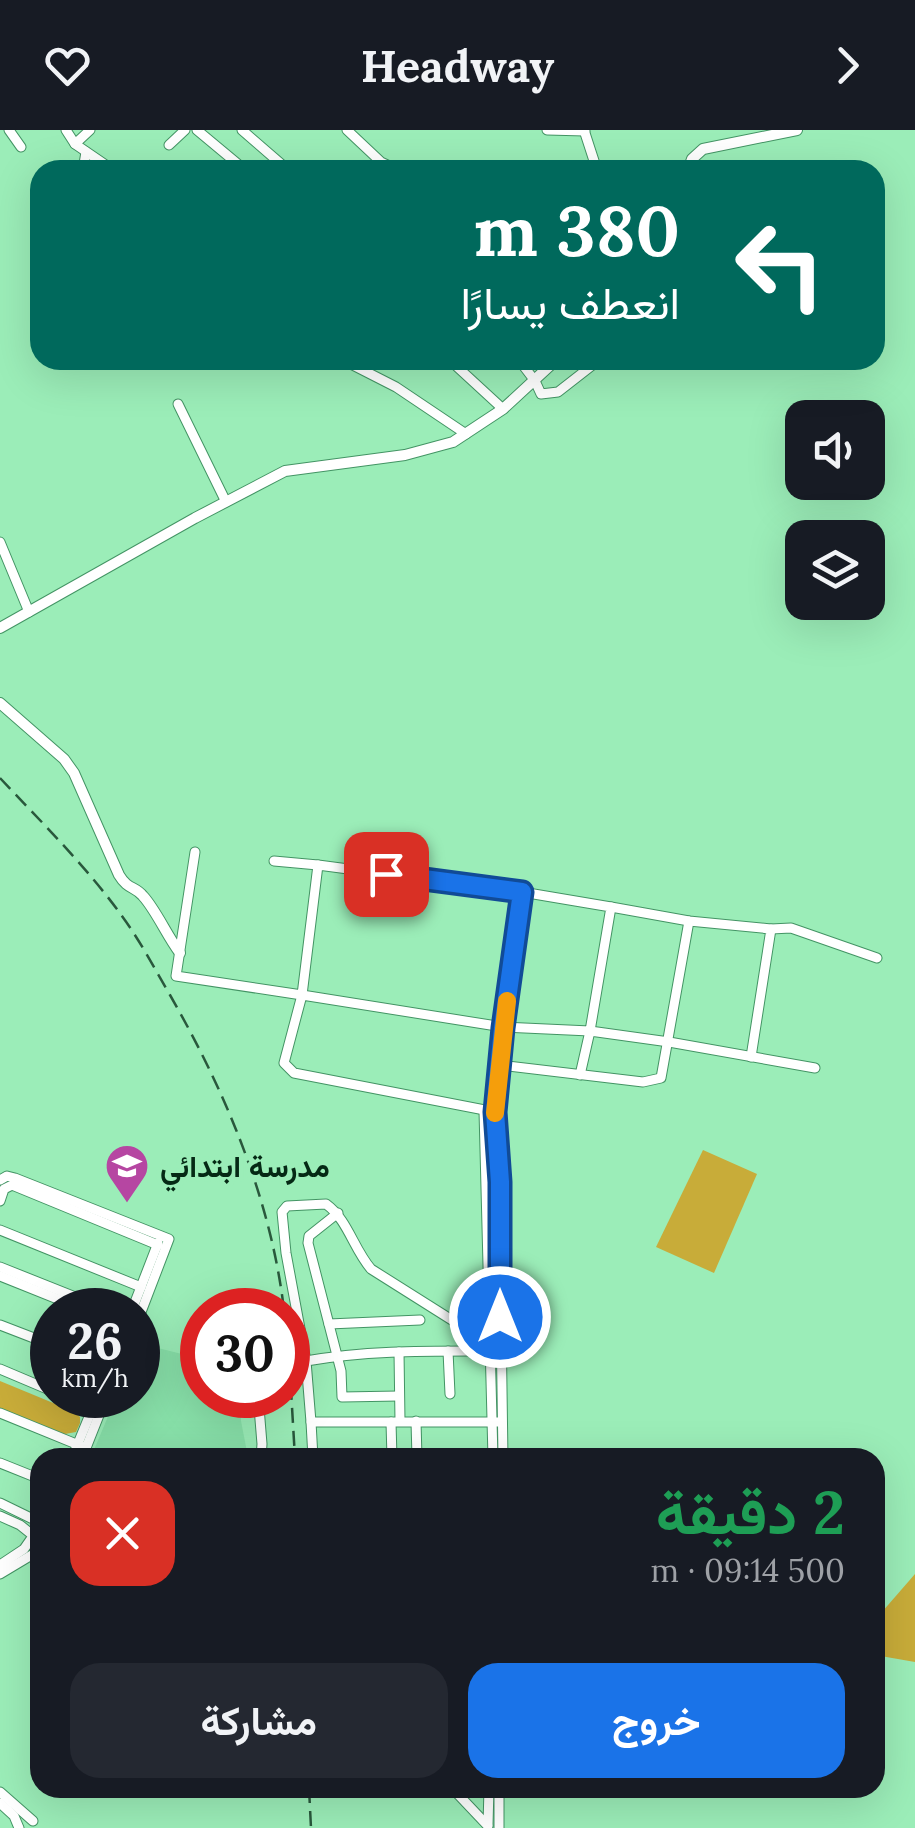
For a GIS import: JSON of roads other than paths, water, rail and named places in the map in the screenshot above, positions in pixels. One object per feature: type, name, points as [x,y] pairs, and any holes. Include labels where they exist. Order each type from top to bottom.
[{"type":"street","points":[[9,130],[21,147]]},
{"type":"street","points":[[66,130],[75,144],[98,160]]},
{"type":"street","points":[[75,144],[90,130]]},
{"type":"street","points":[[169,145],[186,130]]},
{"type":"street","points":[[197,130],[234,160]]},
{"type":"street","points":[[242,130],[276,160]]},
{"type":"street","points":[[347,130],[379,160]]},
{"type":"street","points":[[547,130],[584,130],[594,160]]},
{"type":"street","points":[[692,160],[702,149],[797,130]]},
{"type":"street","points":[[84,160],[86,152]]},
{"type":"street","points":[[362,370],[466,434]]},
{"type":"street","points":[[461,370],[504,409]]},
{"type":"street","points":[[527,370],[541,394],[558,392],[586,370]]},
{"type":"street","points":[[0,628],[285,472],[405,455],[435,448],[466,434],[504,409],[546,370]]},
{"type":"street","points":[[178,404],[226,502]]},
{"type":"street","points":[[0,542],[29,612]]},
{"type":"street","points":[[0,703],[64,759],[125,886],[142,893],[180,953]]},
{"type":"street","points":[[195,852],[176,976],[503,1028],[590,1031],[669,1042],[815,1068]]},
{"type":"street","points":[[274,861],[522,892],[689,920],[791,928],[877,958]]},
{"type":"street","points":[[318,865],[302,995],[284,1062],[294,1074],[490,1112]]},
{"type":"street","points":[[502,1448],[494,1348],[490,1112],[500,1065],[522,892]]},
{"type":"street","points":[[580,1075],[611,907]]},
{"type":"street","points":[[500,1065],[654,1081],[661,1078],[689,920]]},
{"type":"street","points":[[751,1057],[771,928]]},
{"type":"street","points":[[490,1112],[500,1182],[494,1348]]},
{"type":"street","points":[[0,1180],[14,1178],[159,1240]]},
{"type":"street","points":[[0,1200],[4,1190],[12,1185],[159,1240],[169,1239],[150,1288]]},
{"type":"street","points":[[290,1288],[282,1212],[287,1206],[326,1204],[338,1212],[371,1269],[494,1348]]},
{"type":"street","points":[[338,1212],[309,1236],[308,1243],[341,1372],[342,1397],[400,1396]]},
{"type":"street","points":[[0,1230],[141,1287],[159,1240]]},
{"type":"street","points":[[0,1267],[53,1288]]},
{"type":"street","points":[[0,1276],[30,1288]]},
{"type":"street","points":[[329,1324],[420,1320]]},
{"type":"street","points":[[0,1325],[30,1337]]},
{"type":"street","points":[[310,1360],[494,1348]]},
{"type":"street","points":[[448,1351],[450,1394]]},
{"type":"street","points":[[393,1448],[400,1396],[398,1352]]},
{"type":"street","points":[[0,1369],[30,1382]]},
{"type":"street","points":[[310,1410],[312,1448]]},
{"type":"street","points":[[0,1413],[78,1448]]},
{"type":"street","points":[[83,1448],[94,1418]]},
{"type":"street","points":[[260,1418],[262,1448]]},
{"type":"street","points":[[416,1421],[416,1448]]},
{"type":"street","points":[[311,1422],[498,1422]]},
{"type":"street","points":[[494,1448],[498,1422]]},
{"type":"street","points":[[0,1463],[30,1475]]},
{"type":"street","points":[[0,1503],[30,1517]]},
{"type":"street","points":[[0,1516],[20,1525],[30,1536],[24,1549],[0,1564]]},
{"type":"street","points":[[0,1574],[30,1554]]},
{"type":"street","points":[[0,1792],[38,1822],[19,1828],[14,1816],[0,1802]]},
{"type":"street","points":[[463,1798],[493,1827]]},
{"type":"street","points":[[490,1798],[493,1827]]},
{"type":"street","points":[[493,1827],[497,1798]]},
{"type":"railway","points":[[0,778],[117,909],[190,1032],[243,1147],[268,1227],[281,1288]]},
{"type":"railway","points":[[293,1418],[294,1448]]},
{"type":"railway","points":[[310,1798],[311,1828]]},
{"type":"place","name":"مدرسة ابتدائي","points":[[127,1204]]}]
